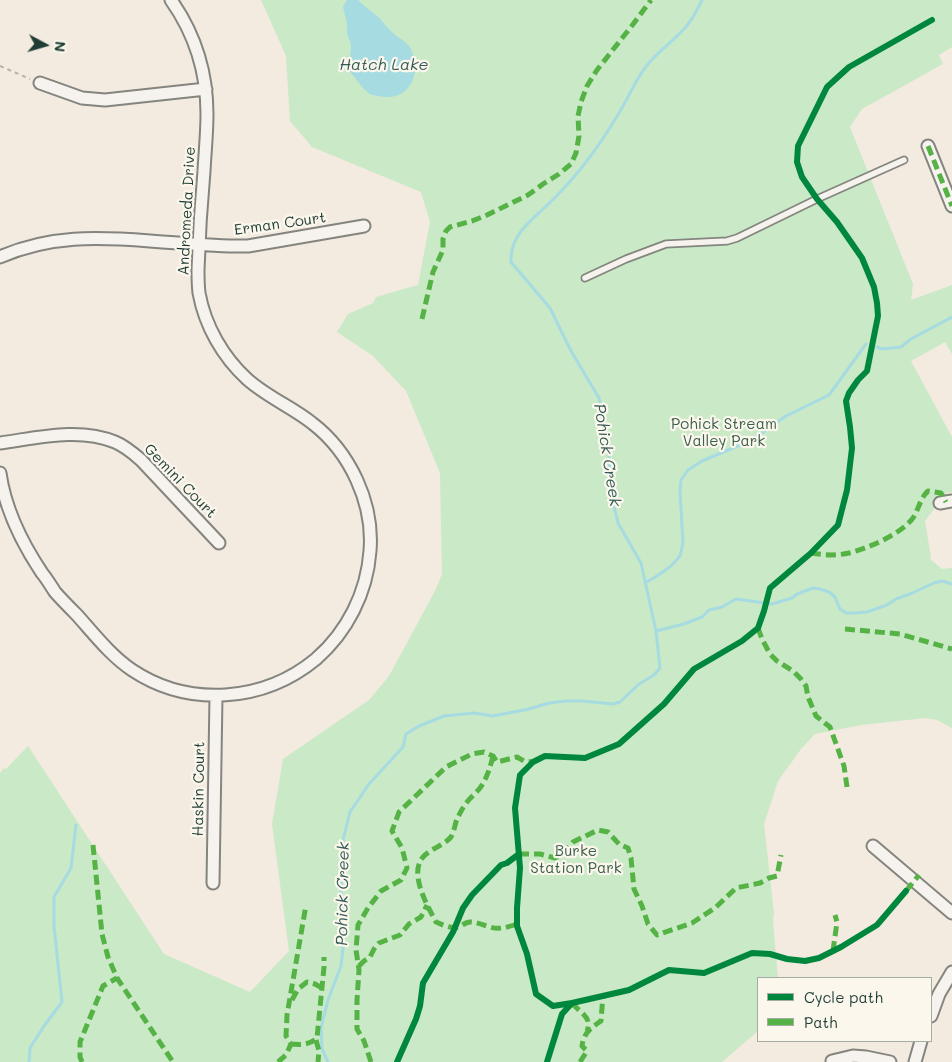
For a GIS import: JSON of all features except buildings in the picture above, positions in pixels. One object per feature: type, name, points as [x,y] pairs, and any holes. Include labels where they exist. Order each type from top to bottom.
[{"type":"street","name":"Andromeda Drive","points":[[0,473],[13,520],[29,554],[54,591],[112,653],[132,670],[171,688],[192,694],[216,696],[250,692],[277,684],[303,669],[326,650],[345,626],[360,599],[368,568],[370,535],[367,510],[360,488],[349,465],[325,434],[247,379],[231,362],[218,343],[206,319],[199,292],[198,270],[207,115],[206,89],[198,51],[180,13],[171,0]]},
{"type":"street","points":[[40,83],[82,98],[105,100],[206,89]]},
{"type":"street","points":[[928,146],[952,206]]},
{"type":"street","name":"Erman Court","points":[[0,257],[30,246],[80,238],[248,246],[364,226]]},
{"type":"street","name":"Gemini Court","points":[[0,443],[72,434],[95,436],[116,442],[141,460],[219,543]]},
{"type":"street","points":[[940,503],[952,501]]},
{"type":"street","name":"Haskin Court","points":[[213,882],[216,696]]},
{"type":"street","points":[[873,846],[952,912]]},
{"type":"street","points":[[932,1014],[952,972]]},
{"type":"street","points":[[915,1062],[921,1042]]},
{"type":"street","points":[[832,1061],[853,1056],[890,1062]]},
{"type":"lane","points":[[585,278],[626,259],[666,244],[727,242],[904,160]]},
{"type":"path","points":[[0,66],[40,83]]},
{"type":"green space","name":"Pohick Stream Valley Park","points":[[261,0],[952,0],[952,47],[939,55],[943,64],[862,109],[850,127],[913,284],[911,300],[952,285],[952,354],[945,342],[911,361],[952,437],[952,492],[946,493],[925,521],[930,559],[942,569],[952,568],[952,728],[937,720],[926,718],[861,725],[815,734],[801,749],[778,781],[764,824],[774,913],[778,977],[757,977],[757,1032],[722,1062],[0,1062],[0,773],[4,768],[6,769],[28,746],[164,954],[250,992],[289,951],[272,824],[283,759],[369,700],[389,676],[435,591],[442,574],[440,473],[406,391],[373,356],[337,332],[348,314],[373,303],[376,297],[418,285],[430,222],[421,192],[312,147],[290,121],[286,56]]},
{"type":"water","name":"Hatch Lake","points":[[347,0],[358,0],[395,35],[407,43],[413,54],[415,69],[411,84],[401,94],[394,97],[385,97],[370,94],[349,71],[351,45],[343,7]]},
{"type":"waterway","name":"Pohick Creek","points":[[328,1062],[322,1049],[321,1028],[328,1000],[341,966],[345,930],[341,891],[343,840],[350,812],[369,784],[403,747],[406,734],[419,726],[444,716],[474,713],[493,716],[566,701],[613,704],[620,702],[660,668],[656,631],[641,563],[618,523],[612,498],[606,432],[599,398],[571,351],[550,308],[511,262],[511,253],[516,238],[585,164],[623,107],[644,69],[687,26],[702,0]]},
{"type":"waterway","points":[[877,347],[882,349],[901,347],[911,339],[952,317]]},
{"type":"waterway","points":[[645,583],[671,566],[680,556],[683,543],[681,480],[688,470],[702,461],[740,445],[762,433],[786,416],[829,395],[866,344]]},
{"type":"waterway","points":[[656,631],[702,617],[709,610],[722,607],[736,599],[772,604],[792,598],[813,588],[829,592],[835,597],[840,609],[846,613],[855,613],[867,612],[887,605],[896,599],[934,583],[942,581],[952,584]]},
{"type":"waterway","points":[[29,1062],[30,1048],[62,1002],[54,926],[54,897],[71,868],[76,825]]},
{"type":"marked path","points":[[422,319],[433,272],[443,250],[443,239],[446,231],[450,227],[487,215],[528,195],[571,164],[576,153],[579,136],[578,116],[587,86],[597,70],[651,0]]},
{"type":"marked path","points":[[928,146],[952,206]]},
{"type":"marked path","points":[[811,553],[844,554],[866,548],[884,540],[908,524],[928,491],[941,493],[946,502]]},
{"type":"marked path","points":[[758,628],[770,654],[801,679],[806,686],[808,697],[816,716],[830,727],[844,766],[847,787]]},
{"type":"marked path","points":[[845,629],[900,634],[952,649]]},
{"type":"marked path","points":[[371,1062],[364,1041],[357,1029],[359,970],[356,950],[358,925],[381,891],[401,880],[407,868],[402,848],[392,831],[399,812],[446,767],[472,754],[484,752],[493,756],[497,762],[517,757],[524,761],[533,762]]},
{"type":"marked path","points":[[493,756],[485,780],[463,808],[451,837],[431,850],[420,862],[418,879],[424,898],[436,922],[453,927],[459,927],[470,922],[497,928],[517,924]]},
{"type":"marked path","points":[[519,854],[540,854],[555,858],[564,853],[573,842],[598,830],[608,832],[619,844],[628,848],[631,858],[634,889],[648,924],[657,935],[692,923],[715,908],[736,888],[760,883],[777,876],[781,855]]},
{"type":"marked path","points":[[93,845],[102,934],[108,957],[117,978],[173,1062]]},
{"type":"marked path","points":[[906,891],[919,875]]},
{"type":"marked path","points":[[278,1062],[286,1055],[291,1044],[286,1036],[287,1015],[306,905]]},
{"type":"marked path","points":[[359,966],[370,957],[379,943],[400,935],[409,924],[421,917],[427,905]]},
{"type":"marked path","points":[[833,951],[837,922],[835,915]]},
{"type":"marked path","points":[[291,1044],[308,1043],[317,1038],[324,957]]},
{"type":"marked path","points":[[82,1062],[80,1042],[103,986],[117,978]]},
{"type":"marked path","points":[[292,1000],[298,989],[307,982],[322,988]]},
{"type":"marked path","points":[[580,1062],[587,1051],[582,1046],[584,1037],[591,1028],[601,1021],[603,995]]},
{"type":"marked path","points":[[572,1003],[587,1018],[587,1031]]},
{"type":"marked path","points":[[316,1040],[319,1051],[318,1062]]},
{"type":"cycle path","points":[[572,1003],[553,1006],[536,994],[527,954],[517,926],[520,868],[515,808],[520,775],[533,762],[545,756],[585,758],[619,744],[664,704],[694,669],[742,641],[758,628],[770,588],[811,553],[838,525],[847,490],[852,448],[846,401],[858,380],[867,371],[878,316],[877,303],[874,287],[862,258],[802,177],[797,162],[798,146],[827,87],[849,67],[932,20]]},
{"type":"cycle path","points":[[397,1062],[416,1019],[423,983],[453,932],[463,908],[472,895],[501,865],[519,854]]},
{"type":"cycle path","points":[[547,1062],[562,1014],[572,1003],[629,990],[669,970],[704,973],[752,953],[770,954],[787,959],[805,961],[819,958],[877,925],[906,891]]},
{"type":"park label","name":"Burke Station Park","points":[[576,860]]}]
